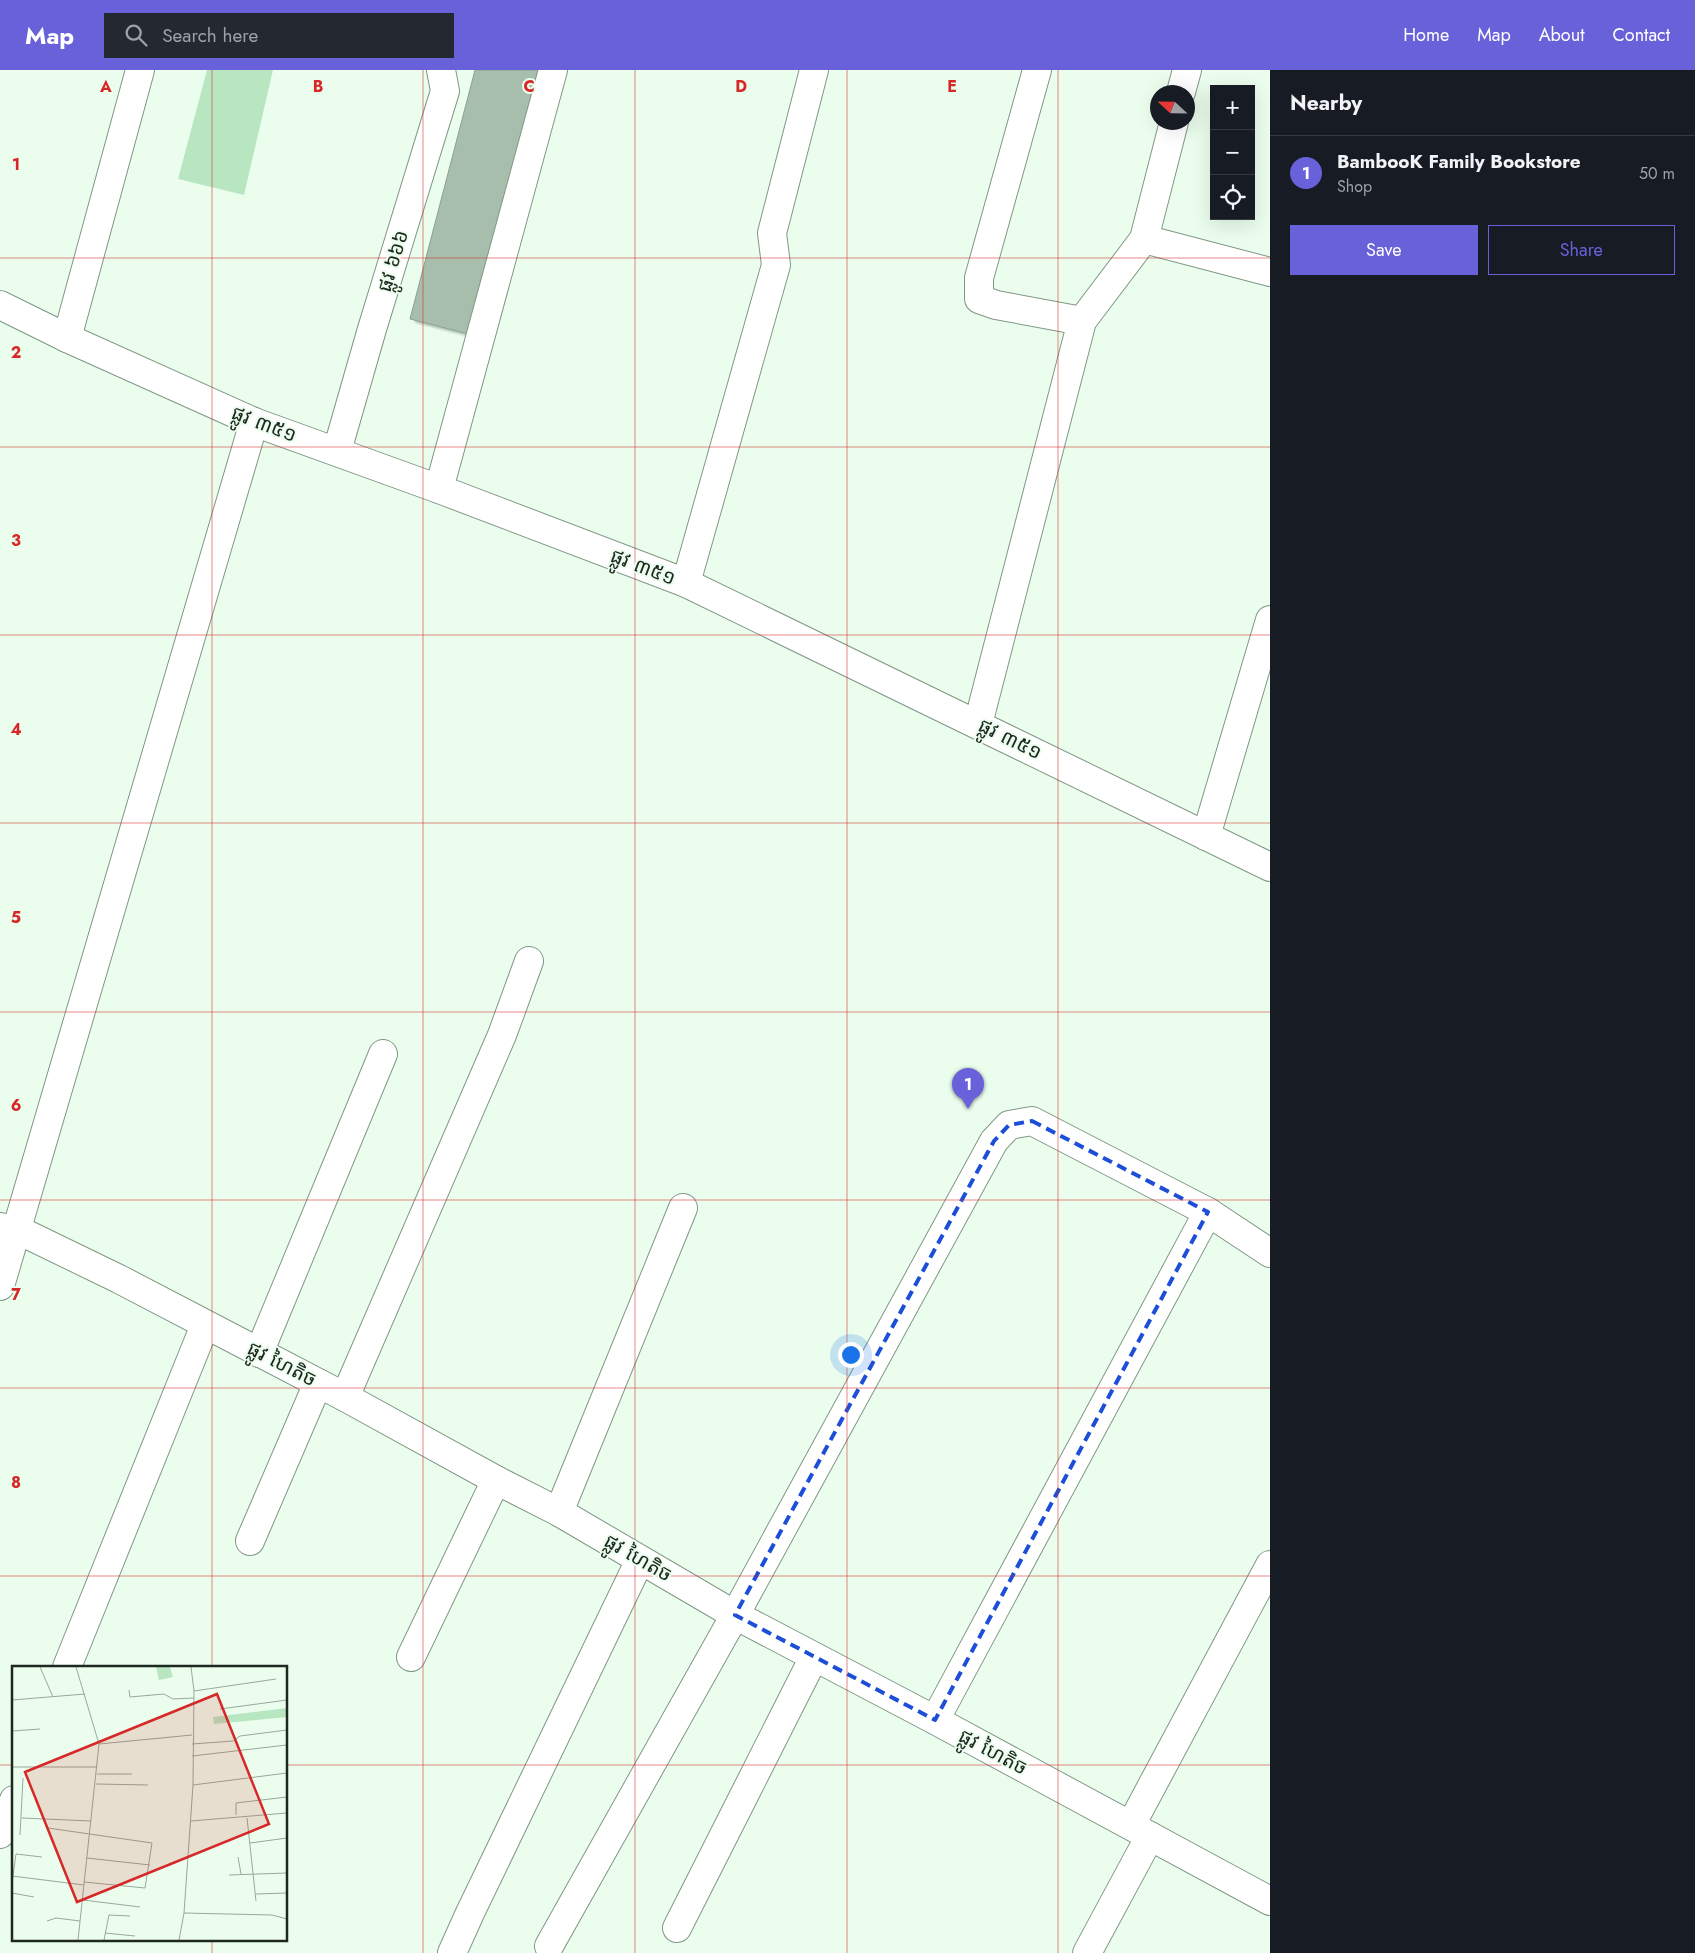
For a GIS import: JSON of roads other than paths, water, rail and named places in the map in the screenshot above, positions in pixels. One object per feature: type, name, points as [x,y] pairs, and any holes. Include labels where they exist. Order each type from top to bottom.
[{"type":"street","points":[[67,338],[140,70]]},
{"type":"street","name":"ផ្លូវ ៦៦៦","points":[[337,451],[372,329],[445,91],[441,70]]},
{"type":"street","points":[[440,489],[553,70]]},
{"type":"street","points":[[686,583],[776,265],[772,233],[814,70]]},
{"type":"street","points":[[1037,70],[979,278],[979,299],[996,305],[1082,321]]},
{"type":"street","points":[[1183,85],[1187,70]]},
{"type":"street","points":[[978,724],[1082,321],[1144,240],[1172,130]]},
{"type":"street","points":[[1144,240],[1270,272]]},
{"type":"street","name":"ផ្លូវ ៣៥១","points":[[0,305],[67,338],[254,422],[440,489],[686,583],[1270,867]]},
{"type":"street","points":[[0,1286],[9,1229],[254,422]]},
{"type":"street","points":[[1206,836],[1270,620]]},
{"type":"street","points":[[345,1397],[502,1035],[529,961]]},
{"type":"street","points":[[258,1352],[383,1054]]},
{"type":"street","points":[[549,1946],[735,1616],[994,1141],[1009,1125],[1032,1121],[1208,1212],[1270,1253]]},
{"type":"street","points":[[559,1512],[683,1208]]},
{"type":"street","points":[[935,1720],[1208,1212]]},
{"type":"street","name":"ផ្លូវ ហៃតិច","points":[[9,1229],[119,1279],[345,1397],[496,1480],[559,1512],[735,1616],[935,1720],[1270,1901]]},
{"type":"street","points":[[67,1666],[205,1325]]},
{"type":"street","points":[[250,1541],[318,1383]]},
{"type":"street","points":[[411,1657],[496,1480]]},
{"type":"street","points":[[452,1953],[640,1560]]},
{"type":"street","points":[[1087,1953],[1140,1831],[1270,1565]]},
{"type":"street","points":[[677,1928],[814,1657]]},
{"type":"street","points":[[0,1834],[12,1805]]},
{"type":"place","name":"BambooK Family Bookstore","points":[[968,1109]]}]
